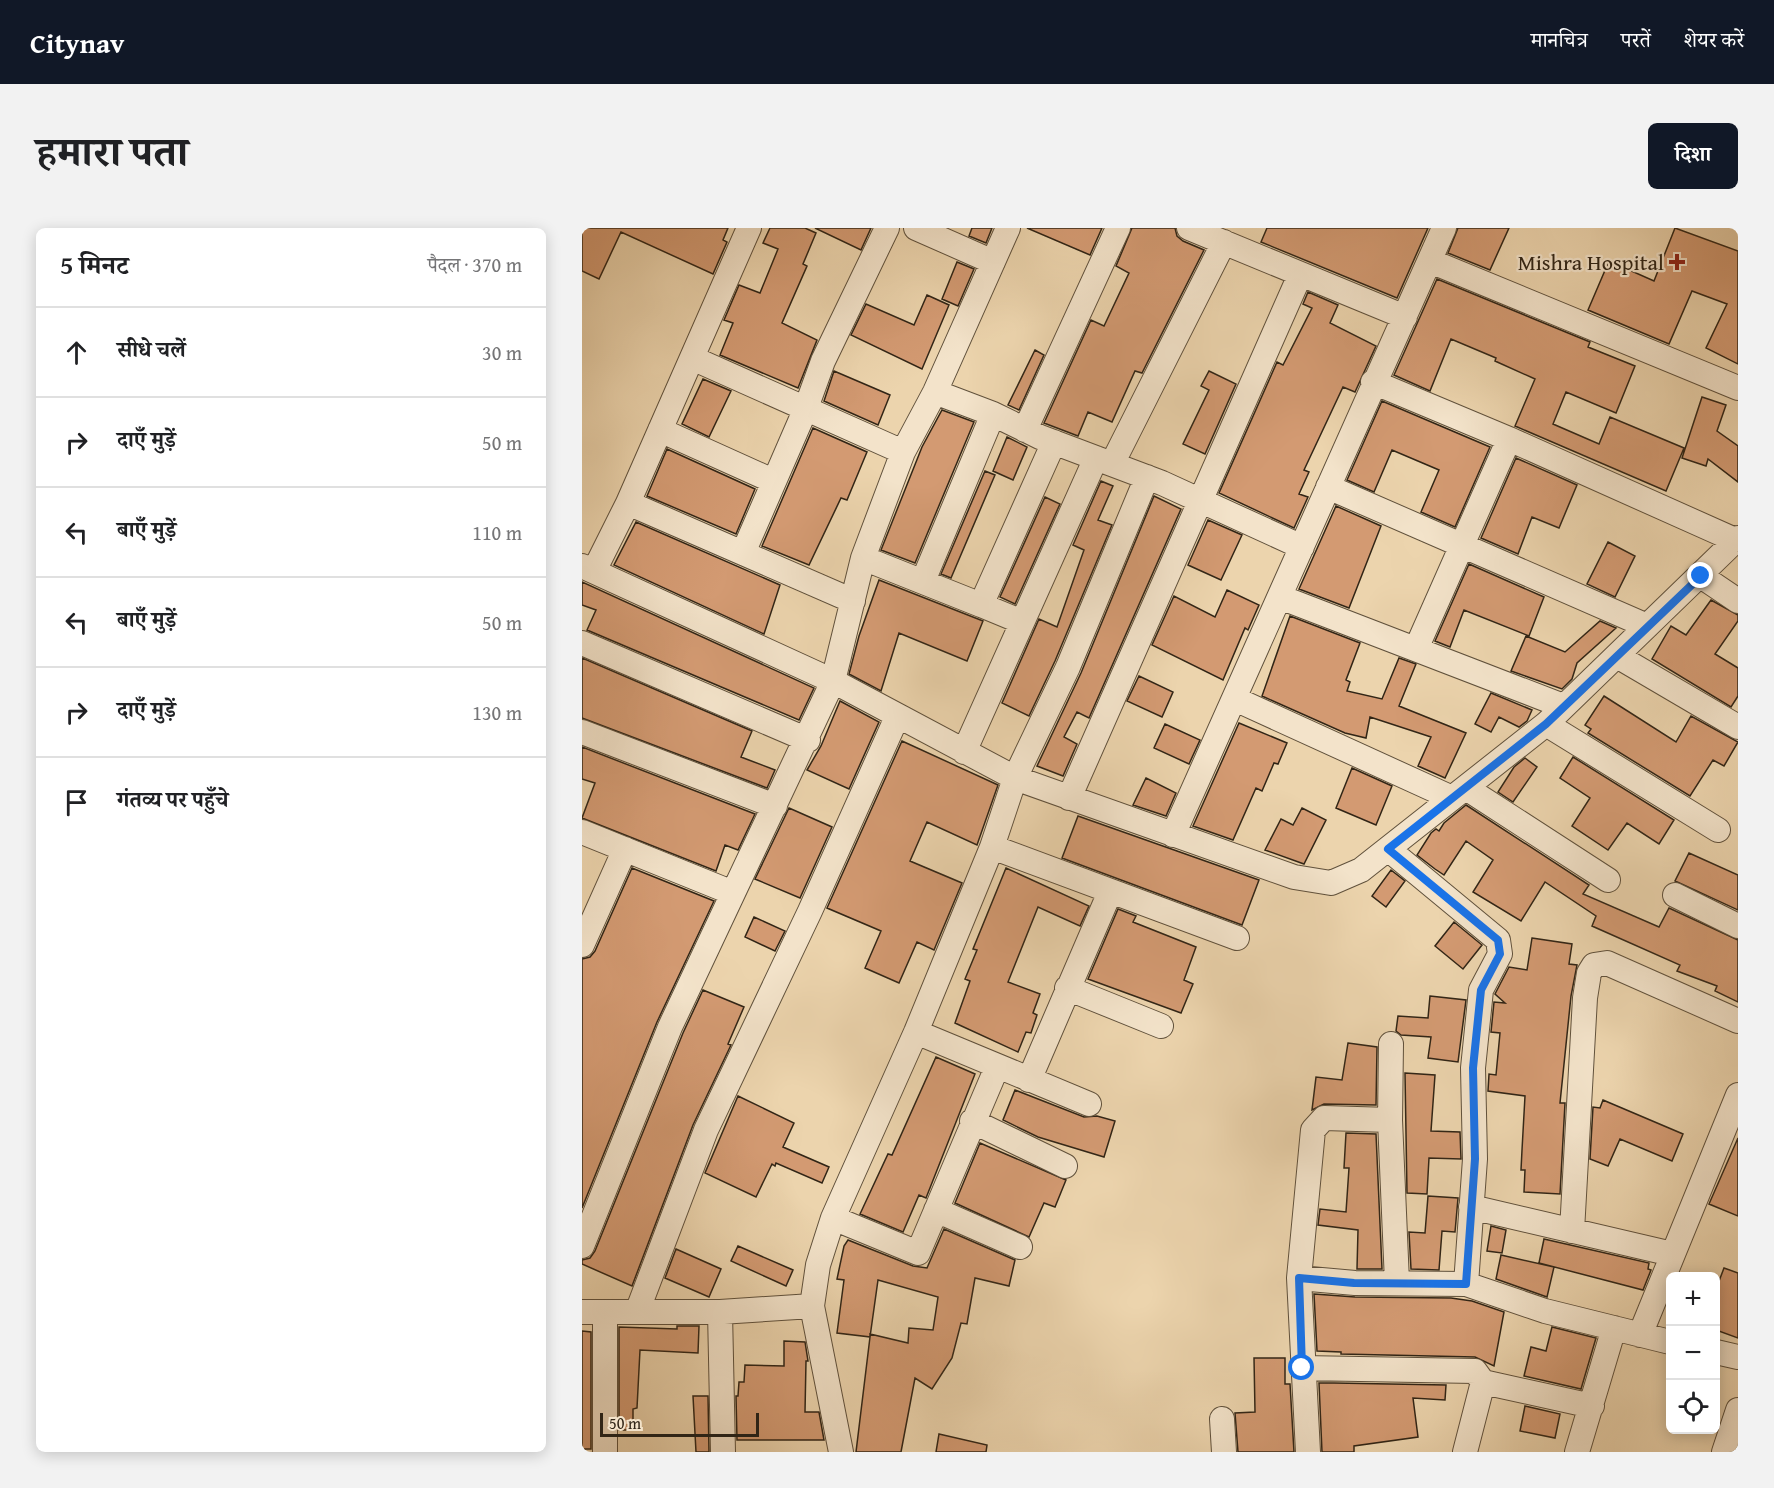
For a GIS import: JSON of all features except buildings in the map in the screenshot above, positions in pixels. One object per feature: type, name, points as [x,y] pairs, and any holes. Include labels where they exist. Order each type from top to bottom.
[{"type":"street","points":[[749,228],[628,502],[588,568],[833,681],[1015,778],[1294,878],[1331,883],[1361,870],[1546,724],[1737,539],[1373,382]]},
{"type":"street","points":[[742,553],[806,408],[823,361],[887,228]]},
{"type":"street","points":[[916,228],[993,262]]},
{"type":"street","points":[[582,1246],[670,1027],[808,740],[833,681],[862,558],[903,452],[935,392],[1008,228]]},
{"type":"street","points":[[1025,430],[1118,228]]},
{"type":"street","points":[[1189,228],[1405,317]]},
{"type":"street","points":[[1173,835],[1373,382],[1405,317],[1444,228]]},
{"type":"street","points":[[964,752],[1022,622],[1104,461],[1224,243]]},
{"type":"street","points":[[1430,261],[1738,388]]},
{"type":"street","points":[[1069,798],[1300,275]]},
{"type":"street","points":[[692,358],[903,452]]},
{"type":"street","points":[[935,392],[993,414],[1054,442],[1148,477],[1302,547]]},
{"type":"street","points":[[923,580],[993,414]]},
{"type":"street","points":[[660,430],[774,481]]},
{"type":"street","points":[[1416,649],[1509,439]]},
{"type":"street","points":[[981,605],[1054,442]]},
{"type":"street","points":[[841,1452],[812,1306],[818,1265],[833,1218],[916,1032],[992,847],[1015,778],[1068,667],[1148,477]]},
{"type":"street","points":[[1328,487],[1647,626]]},
{"type":"street","points":[[628,502],[853,601]]},
{"type":"street","points":[[862,558],[923,580],[1022,622]]},
{"type":"street","points":[[1701,576],[1738,601]]},
{"type":"street","points":[[1280,597],[1563,706]]},
{"type":"street","points":[[582,643],[808,740]]},
{"type":"street","points":[[1617,656],[1738,727]]},
{"type":"street","points":[[1235,699],[1459,793],[1608,880]]},
{"type":"street","points":[[637,1312],[706,1130],[810,911],[897,717]]},
{"type":"street","points":[[1546,724],[1718,830]]},
{"type":"street","points":[[582,732],[775,806]]},
{"type":"street","points":[[582,832],[733,893]]},
{"type":"street","points":[[992,847],[1237,938]]},
{"type":"street","points":[[582,945],[625,849]]},
{"type":"street","points":[[1388,849],[1498,940],[1501,946],[1500,954],[1481,990],[1473,1068],[1475,1159],[1466,1284]]},
{"type":"street","points":[[1029,1080],[1110,892]]},
{"type":"street","points":[[1675,896],[1738,926]]},
{"type":"street","points":[[1572,1231],[1586,998],[1594,965],[1607,963],[1738,1021]]},
{"type":"street","points":[[1067,988],[1161,1026]]},
{"type":"street","points":[[916,1032],[1089,1104]]},
{"type":"street","points":[[1391,1044],[1390,1120],[1397,1282]]},
{"type":"street","points":[[833,1218],[918,1253],[972,1121],[997,1067]]},
{"type":"street","points":[[1640,1335],[1738,1095]]},
{"type":"street","points":[[1308,1452],[1299,1278],[1313,1130],[1324,1118],[1390,1120]]},
{"type":"street","points":[[972,1121],[1065,1166]]},
{"type":"street","points":[[1471,1207],[1672,1254]]},
{"type":"street","points":[[936,1210],[1020,1247]]},
{"type":"street","points":[[1299,1278],[1354,1283],[1466,1284],[1545,1311],[1666,1341]]},
{"type":"street","points":[[605,1452],[593,1312],[720,1312],[812,1306]]},
{"type":"street","points":[[720,1312],[723,1452]]},
{"type":"street","points":[[1577,1452],[1614,1328]]},
{"type":"street","points":[[1720,1353],[1738,1356]]},
{"type":"street","points":[[1302,1368],[1475,1371],[1483,1382],[1592,1406]]},
{"type":"street","points":[[1464,1452],[1483,1382]]},
{"type":"street","points":[[1724,1452],[1738,1410]]},
{"type":"street","points":[[1222,1419],[1224,1452]]},
{"type":"place","name":"Mishra Hospital","points":[[1677,262]]},
{"type":"route","points":[[1302,1368],[1299,1278],[1354,1283],[1466,1284],[1475,1159],[1473,1068],[1481,990],[1500,954],[1501,946],[1498,940],[1388,849],[1546,724],[1701,576]]}]
